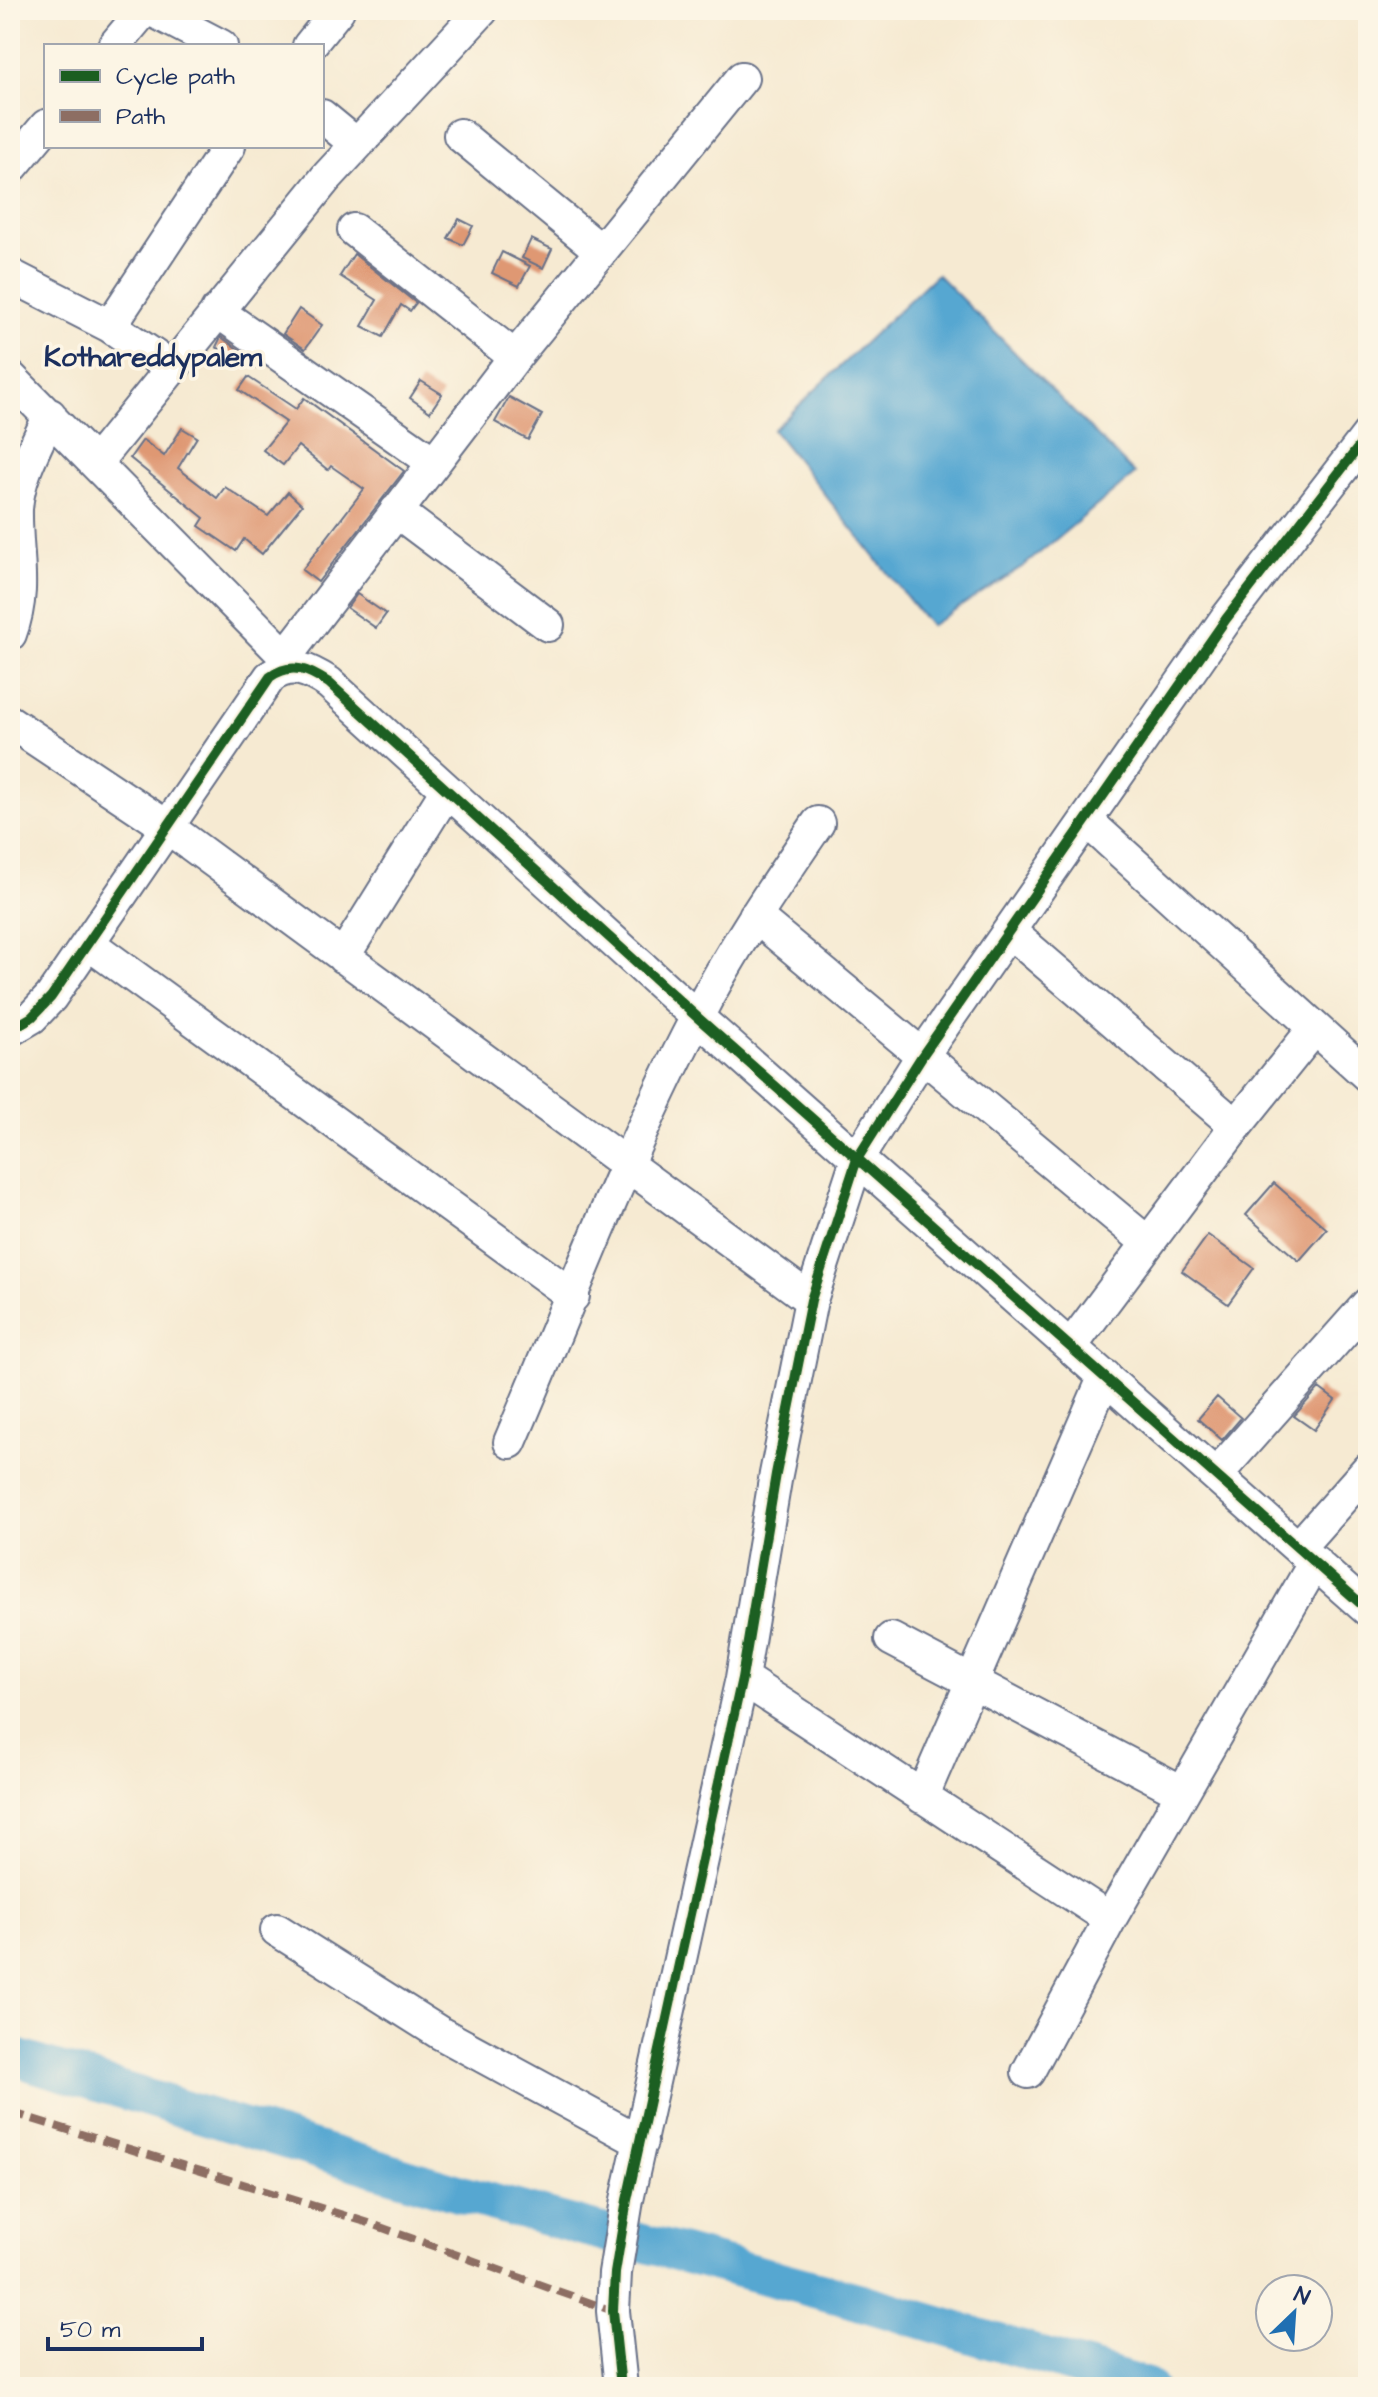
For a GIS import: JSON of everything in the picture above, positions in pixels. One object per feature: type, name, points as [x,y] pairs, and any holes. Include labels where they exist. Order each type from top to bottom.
[{"type":"street","points":[[116,44],[144,10]]},
{"type":"street","points":[[152,10],[207,28]]},
{"type":"street","points":[[311,44],[338,10]]},
{"type":"street","points":[[96,462],[356,144],[482,10]]},
{"type":"street","points":[[17,1015],[51,997],[270,677],[291,661],[433,462],[600,250],[742,78]]},
{"type":"street","points":[[324,118],[356,144]]},
{"type":"street","points":[[10,169],[44,128]]},
{"type":"street","points":[[460,135],[600,250]]},
{"type":"street","points":[[110,326],[228,148]]},
{"type":"street","points":[[354,230],[515,357]]},
{"type":"street","points":[[10,275],[110,326],[172,368]]},
{"type":"street","points":[[217,311],[433,462]]},
{"type":"street","points":[[10,377],[291,661],[329,683],[697,1017],[1368,1610]]},
{"type":"street","points":[[10,634],[18,611],[21,582],[16,509],[21,482],[50,415]]},
{"type":"street","points":[[621,2387],[613,2311],[615,2273],[627,2200],[742,1678],[776,1474],[811,1300],[857,1159],[922,1056],[1226,619],[1368,435]]},
{"type":"street","points":[[396,511],[548,625]]},
{"type":"street","points":[[10,722],[166,826],[811,1300]]},
{"type":"street","points":[[343,957],[447,790]]},
{"type":"street","points":[[1087,821],[1368,1076]]},
{"type":"street","points":[[510,1442],[626,1165],[697,1017],[755,916],[818,823]]},
{"type":"street","points":[[755,916],[1148,1243]]},
{"type":"street","points":[[1010,932],[1236,1126]]},
{"type":"street","points":[[88,943],[573,1296]]},
{"type":"street","points":[[1071,1346],[1236,1126],[1314,1029]]},
{"type":"street","points":[[1216,1475],[1368,1304]]},
{"type":"street","points":[[922,1797],[1105,1376]]},
{"type":"street","points":[[1028,2072],[1182,1792],[1307,1555],[1368,1469]]},
{"type":"street","points":[[891,1639],[1182,1792]]},
{"type":"street","points":[[742,1678],[1110,1919]]},
{"type":"street","points":[[277,1930],[440,2033],[641,2142]]},
{"type":"water","points":[[937,274],[1135,474],[1025,565],[930,626],[773,430]]},
{"type":"building","points":[[459,219],[473,226],[463,245],[448,238]]},
{"type":"building","points":[[531,239],[552,249],[543,268],[522,258]]},
{"type":"building","points":[[502,252],[530,266],[519,286],[492,273]]},
{"type":"building","points":[[354,254],[416,303],[410,311],[401,305],[383,337],[362,326],[377,300],[340,276]]},
{"type":"building","points":[[299,309],[322,325],[305,349],[283,334]]},
{"type":"building","points":[[221,337],[259,364],[256,368],[216,347]]},
{"type":"building","points":[[248,377],[296,409],[304,398],[404,471],[318,582],[302,570],[364,489],[331,466],[328,470],[298,446],[283,465],[263,450],[286,422],[239,390]]},
{"type":"building","points":[[421,381],[442,394],[430,412],[410,398]]},
{"type":"building","points":[[509,397],[542,415],[528,440],[495,422]]},
{"type":"building","points":[[182,428],[197,437],[178,468],[217,498],[225,487],[268,516],[288,492],[302,505],[262,554],[244,539],[236,551],[199,526],[204,518],[130,458],[143,440],[164,456]]},
{"type":"building","points":[[357,594],[386,614],[376,628],[347,608]]},
{"type":"building","points":[[1274,1183],[1327,1229],[1299,1261],[1246,1215]]},
{"type":"building","points":[[1208,1235],[1254,1268],[1228,1304],[1182,1271]]},
{"type":"building","points":[[1319,1388],[1335,1400],[1314,1430],[1294,1416]]},
{"type":"building","points":[[1217,1397],[1241,1418],[1222,1440],[1198,1419]]},
{"type":"waterway","points":[[10,2056],[461,2194],[858,2301],[1147,2387]]},
{"type":"marked path","points":[[10,2112],[369,2223],[613,2311]]},
{"type":"cycle path","points":[[621,2387],[613,2311],[615,2273],[627,2200],[742,1678],[776,1474],[811,1300],[857,1159],[922,1056],[1226,619],[1368,435]]},
{"type":"cycle path","points":[[10,1030],[32,1017],[51,997],[270,677],[286,669],[307,671],[329,683],[697,1017],[1368,1610]]},
{"type":"district","name":"Kothareddypalem","points":[[153,357]]}]
